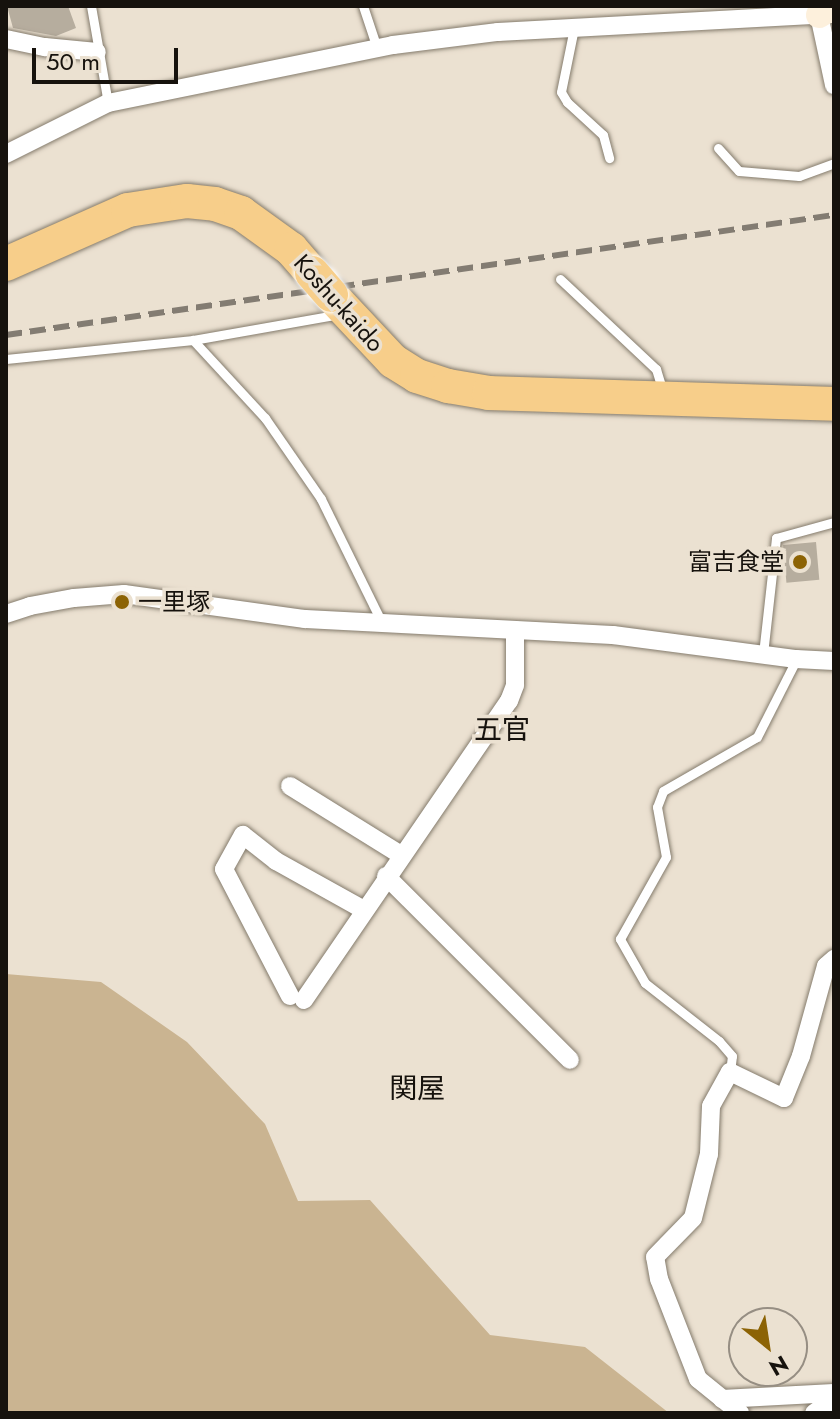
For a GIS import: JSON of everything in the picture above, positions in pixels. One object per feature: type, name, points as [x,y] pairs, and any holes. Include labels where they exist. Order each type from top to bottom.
[{"type":"highway","name":"Koshu-kaido","points":[[6,264],[128,210],[187,201],[241,213],[291,249],[393,361],[417,376],[448,386],[489,393],[834,404]]},
{"type":"street","points":[[6,154],[108,103],[377,48],[498,32],[745,13],[829,12],[834,85]]},
{"type":"street","points":[[6,39],[45,47],[97,52]]},
{"type":"street","points":[[6,614],[74,598],[124,594],[305,619],[383,626],[613,635],[796,659],[834,661]]},
{"type":"street","points":[[364,910],[276,861],[243,835],[224,869],[297,998],[364,910],[509,701],[515,685],[515,630]]},
{"type":"street","points":[[290,786],[401,855]]},
{"type":"street","points":[[386,876],[570,1060]]},
{"type":"street","points":[[740,1413],[698,1379],[659,1279],[655,1257],[693,1218],[709,1154],[711,1106],[730,1072],[784,1098],[801,1056],[826,966],[834,959]]},
{"type":"street","points":[[722,1399],[834,1393]]},
{"type":"street","points":[[814,1413],[834,1399]]},
{"type":"lane","points":[[91,6],[108,103]]},
{"type":"lane","points":[[363,6],[377,48]]},
{"type":"lane","points":[[574,28],[561,92],[567,102],[603,135],[609,158]]},
{"type":"lane","points":[[718,148],[739,171],[799,176],[834,163]]},
{"type":"lane","points":[[560,279],[656,369],[665,400]]},
{"type":"lane","points":[[6,359],[193,340],[330,294]]},
{"type":"lane","points":[[193,340],[265,418],[321,499],[383,626]]},
{"type":"lane","points":[[763,654],[776,538],[834,522]]},
{"type":"lane","points":[[730,1072],[732,1056],[719,1041],[645,983],[620,939],[666,857],[657,807],[663,791],[757,737],[796,659]]},
{"type":"shaded area","points":[[6,974],[101,982],[187,1042],[265,1124],[298,1201],[370,1200],[490,1335],[585,1347],[669,1413],[6,1413]]},
{"type":"building","points":[[7,6],[68,6],[76,28],[56,36],[13,28]]},
{"type":"building","name":"富吉食堂","points":[[816,542],[819,580],[786,583],[783,545]]},
{"type":"railway","points":[[6,335],[834,215]]},
{"type":"place","name":"富吉食堂","points":[[800,562]]},
{"type":"place","name":"一里塚","points":[[122,602]]},
{"type":"district","name":"五官","points":[[502,730]]},
{"type":"district","name":"関屋","points":[[417,1089]]}]
